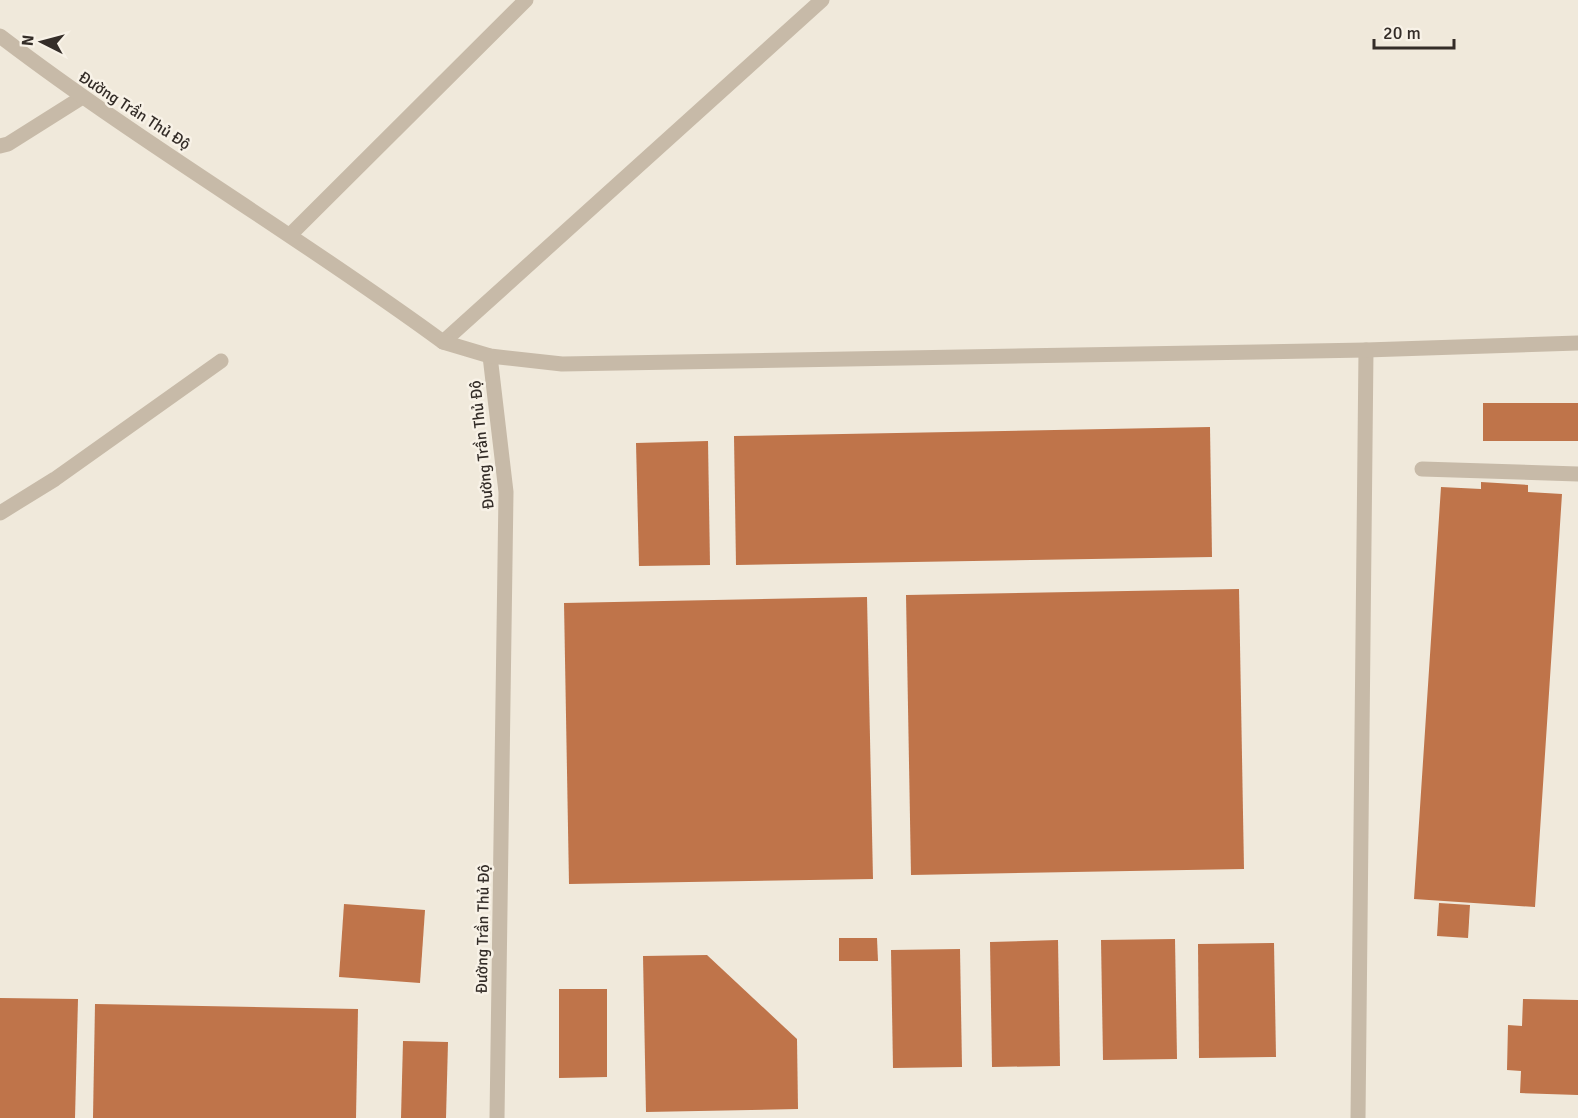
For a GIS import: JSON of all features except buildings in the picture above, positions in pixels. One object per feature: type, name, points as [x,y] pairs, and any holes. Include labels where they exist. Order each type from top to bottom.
[{"type":"street","points":[[290,235],[526,0]]},
{"type":"street","points":[[443,342],[822,0]]},
{"type":"street","name":"Đường Trần Thủ Độ","points":[[0,36],[81,98],[290,235],[443,342],[490,356],[506,492],[497,1118]]},
{"type":"street","points":[[0,146],[8,144],[81,98]]},
{"type":"street","points":[[490,356],[562,364],[1366,350],[1578,343]]},
{"type":"street","points":[[1358,1118],[1366,350]]},
{"type":"street","points":[[0,513],[55,479],[221,361]]},
{"type":"street","points":[[1422,469],[1578,474]]}]
